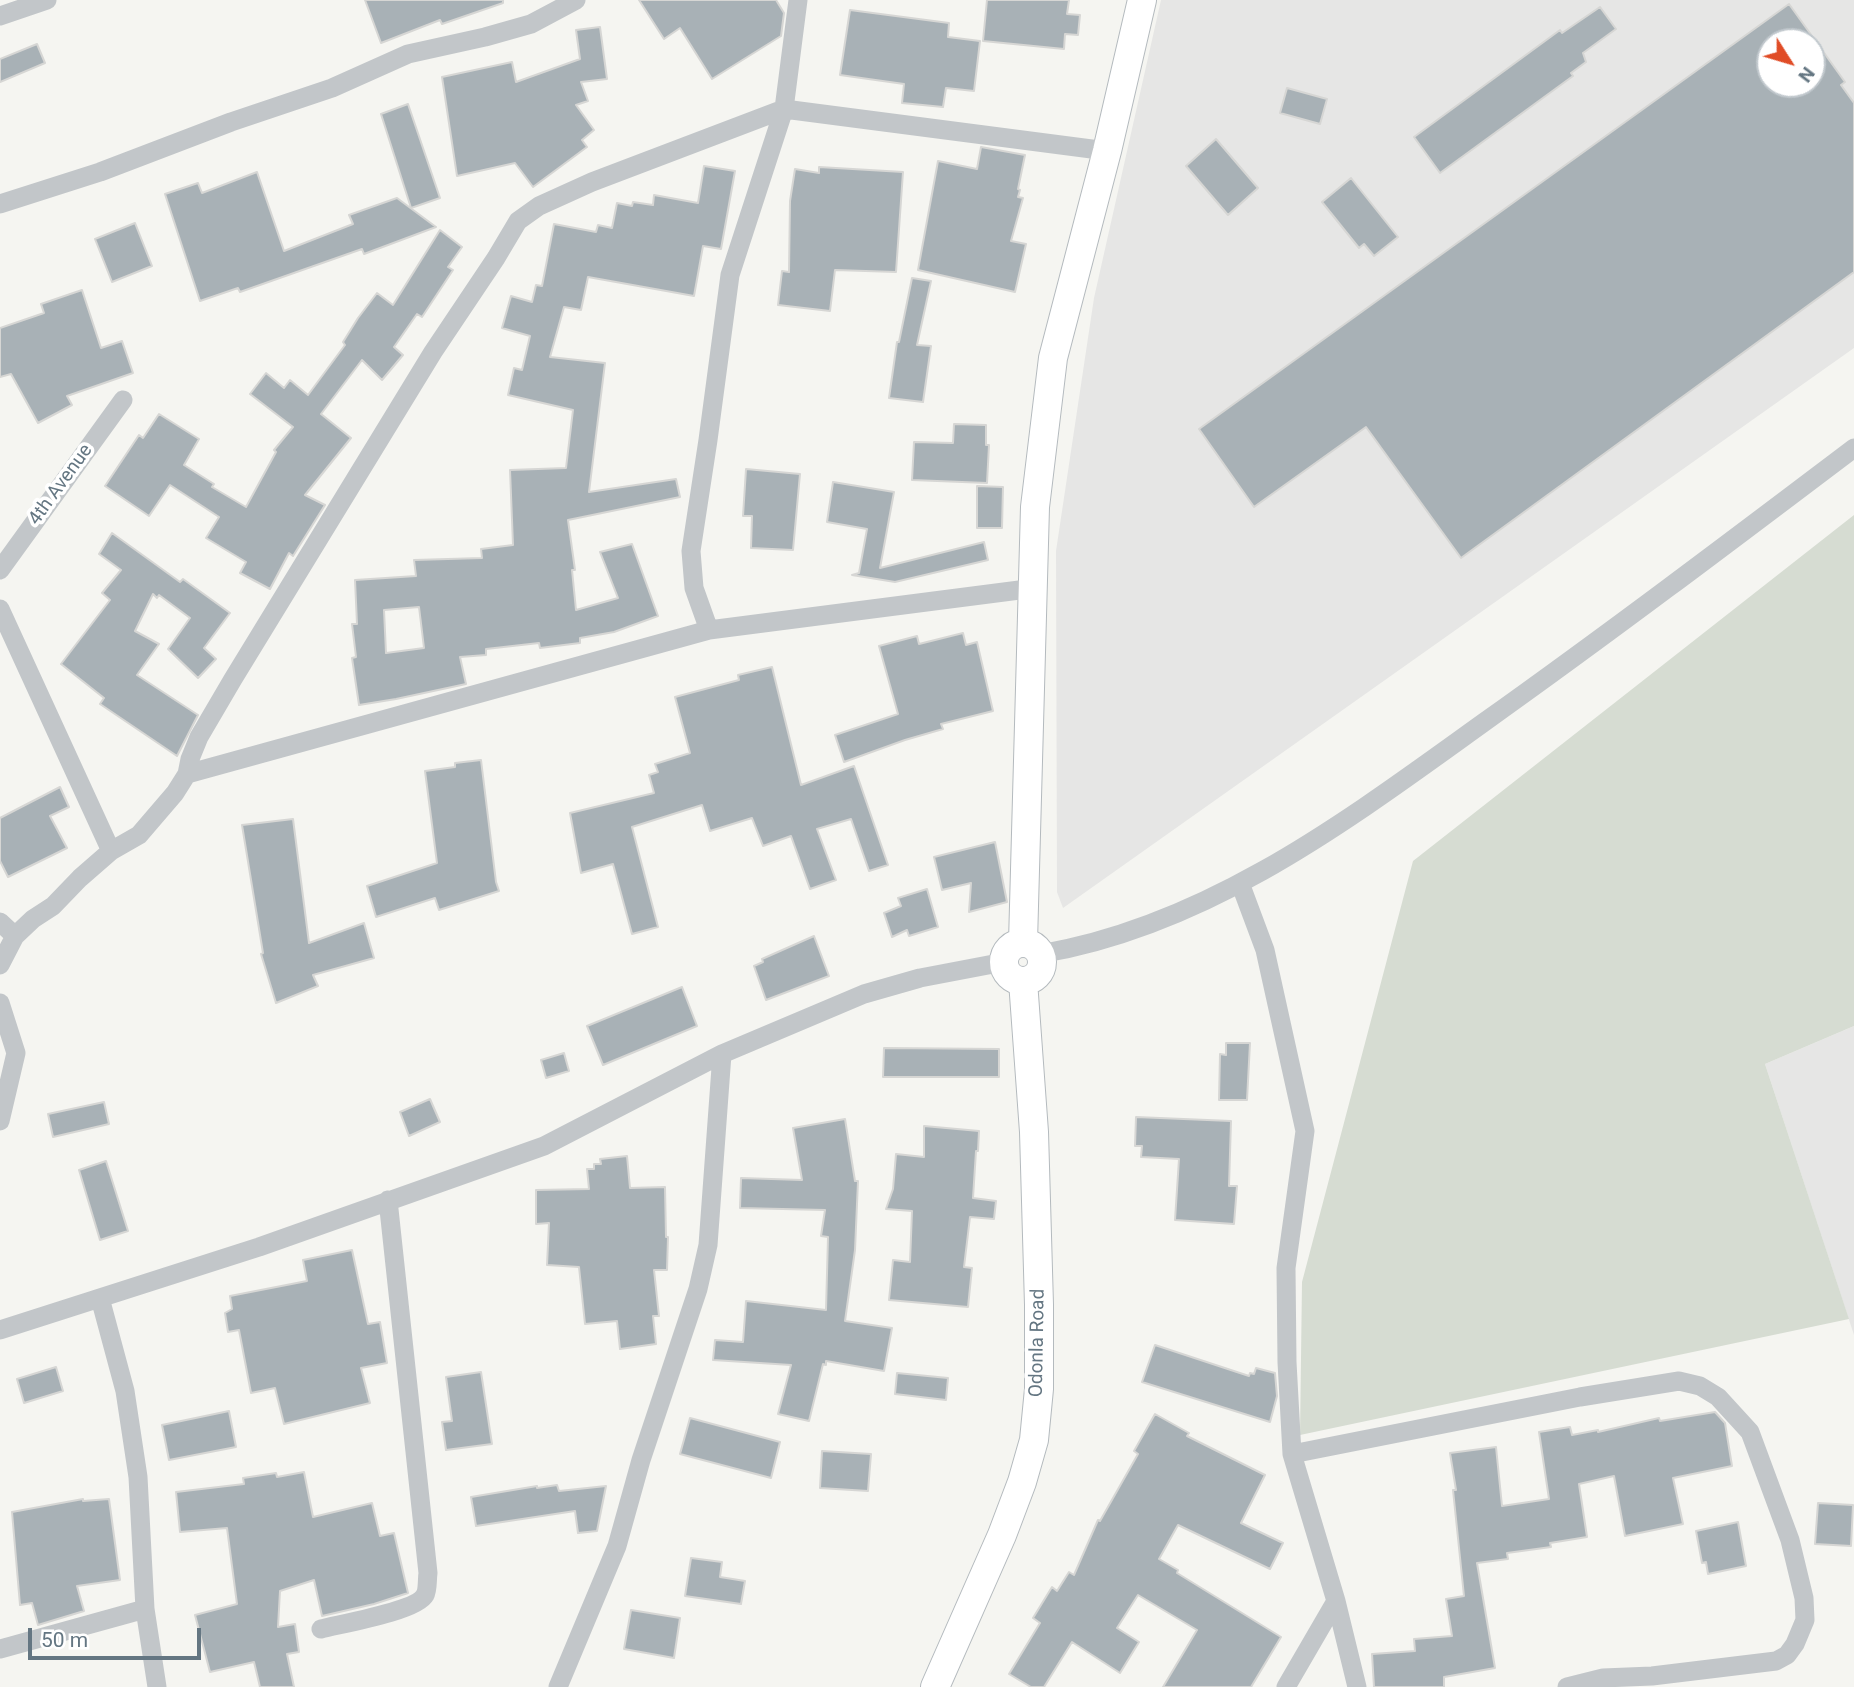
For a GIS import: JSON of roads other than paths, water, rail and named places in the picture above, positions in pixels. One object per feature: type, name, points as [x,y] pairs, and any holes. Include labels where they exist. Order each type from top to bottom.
[{"type":"street","points":[[0,16],[47,0]]},
{"type":"street","points":[[0,204],[100,172],[231,122],[332,88],[408,54],[531,24],[576,0]]},
{"type":"street","points":[[709,630],[694,588],[691,551],[730,275],[784,109],[799,0]]},
{"type":"street","name":"Odonla Road","points":[[936,1687],[1002,1535],[1023,1482],[1034,1440],[1039,1389],[1039,1305],[1034,1132],[1023,960],[1035,588],[1035,507],[1053,358],[1107,151],[1142,0]]},
{"type":"street","points":[[0,964],[15,936],[33,919],[53,906],[111,851],[139,835],[160,812],[187,774],[199,737],[433,352],[518,221],[539,206],[592,182],[784,109],[1107,151]]},
{"type":"street","name":"4th Avenue","points":[[0,570],[123,400]]},
{"type":"street","points":[[0,1330],[259,1247],[544,1146],[722,1054],[864,994],[920,978],[1079,948],[1160,920],[1240,883],[1343,824],[1566,664],[1854,449]]},
{"type":"street","points":[[187,774],[709,630],[1035,588]]},
{"type":"street","points":[[0,609],[111,851]]},
{"type":"street","points":[[1240,883],[1265,950],[1305,1131],[1286,1268],[1292,1454],[1336,1601],[1357,1687]]},
{"type":"street","points":[[0,922],[15,936]]},
{"type":"street","points":[[0,1003],[16,1053],[0,1121]]},
{"type":"street","points":[[558,1687],[617,1546],[641,1460],[698,1289],[708,1245],[722,1054]]},
{"type":"street","points":[[321,1629],[401,1610],[416,1604],[425,1595],[428,1573],[388,1200]]},
{"type":"street","points":[[100,1298],[125,1391],[138,1477],[145,1609],[157,1687]]},
{"type":"street","points":[[1292,1454],[1580,1397],[1679,1381],[1700,1386],[1718,1397],[1750,1432],[1790,1540],[1805,1609],[1805,1620],[1795,1644],[1787,1655],[1776,1661],[1652,1676],[1603,1678],[1567,1687]]},
{"type":"street","points":[[1286,1687],[1336,1601]]},
{"type":"street","points":[[0,1650],[145,1609]]}]
